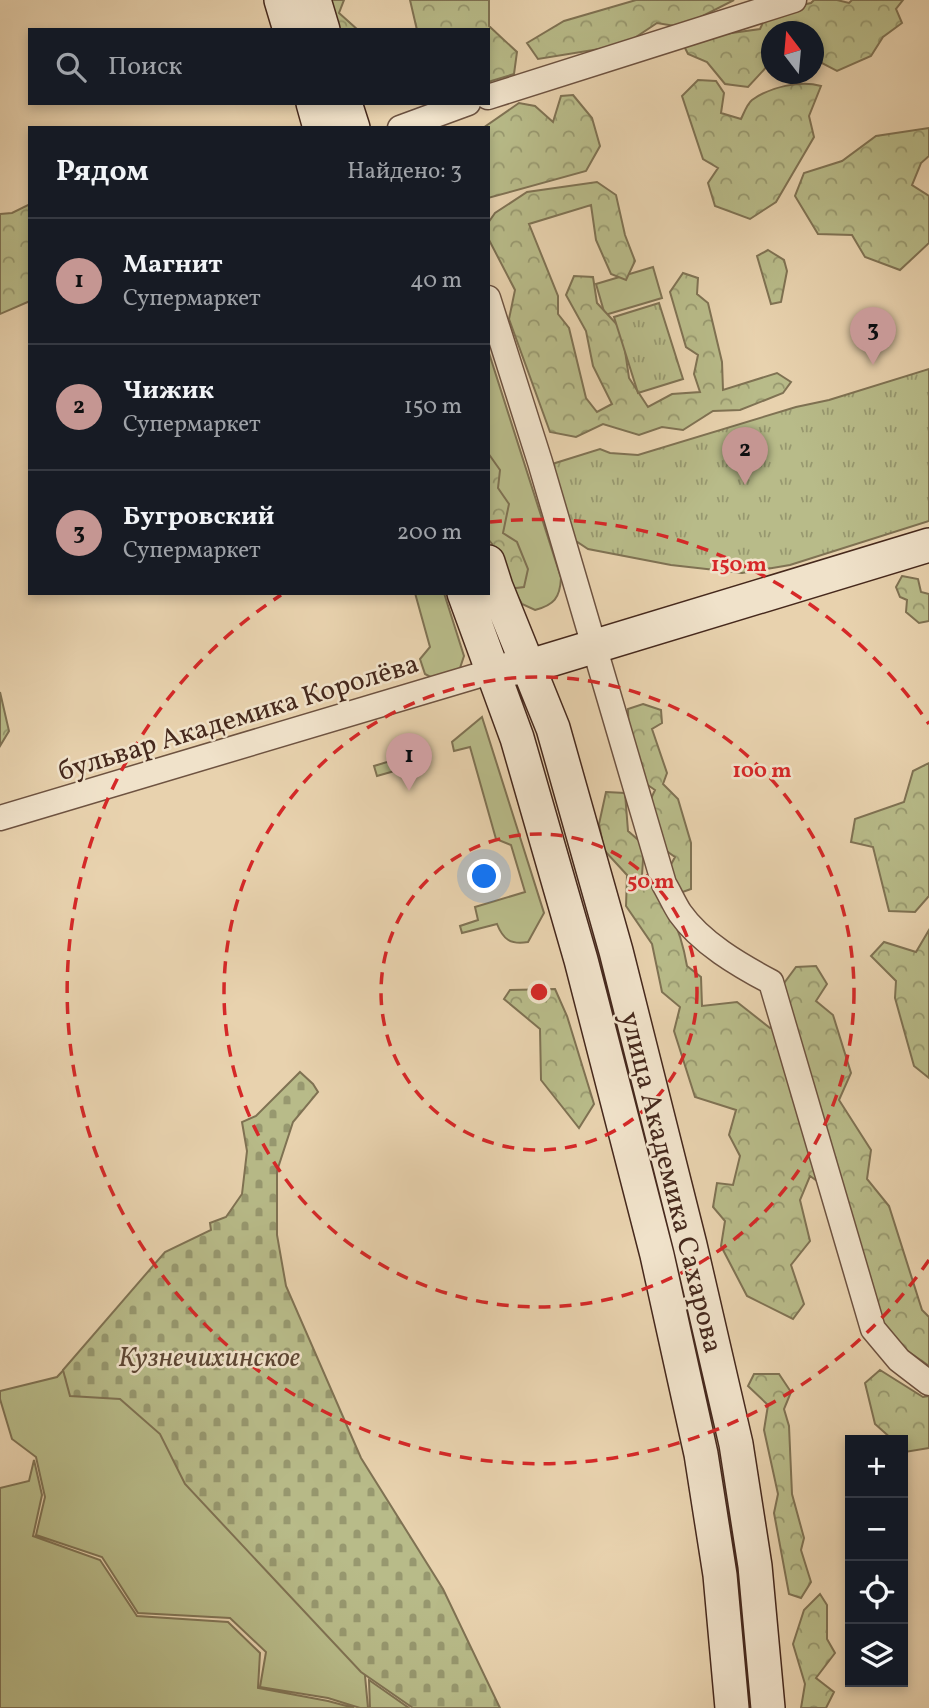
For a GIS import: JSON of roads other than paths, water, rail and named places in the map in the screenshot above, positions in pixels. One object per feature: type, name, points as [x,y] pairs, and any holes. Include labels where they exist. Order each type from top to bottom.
[{"type":"main road","points":[[281,0],[289,28]]},
{"type":"main road","points":[[314,0],[322,28]]},
{"type":"main road","points":[[314,105],[319,126]]},
{"type":"main road","points":[[346,105],[352,126]]},
{"type":"main road","points":[[493,671],[530,666],[929,545]]},
{"type":"main road","name":"улица Академика Сахарова","points":[[490,568],[553,728],[616,951],[690,1245],[736,1444],[755,1566],[768,1708]]},
{"type":"main road","name":"улица Академика Сахарова","points":[[465,595],[517,738],[581,960],[657,1255],[701,1454],[720,1575],[732,1708]]},
{"type":"street","points":[[490,96],[794,0]]},
{"type":"street","points":[[410,126],[463,105]]},
{"type":"street","points":[[490,305],[595,646],[611,709],[664,884],[681,914],[705,939],[742,967],[771,982],[873,1329],[899,1360],[929,1383]]},
{"type":"street","name":"бульвар Академика Королёва","points":[[0,817],[493,671]]},
{"type":"place","name":"Бугровский","points":[[873,365]]},
{"type":"place","name":"Чижик","points":[[745,485]]},
{"type":"place","name":"Магнит","points":[[409,791]]},
{"type":"park label","name":"Кузнечихинское","points":[[209,1356]]}]
